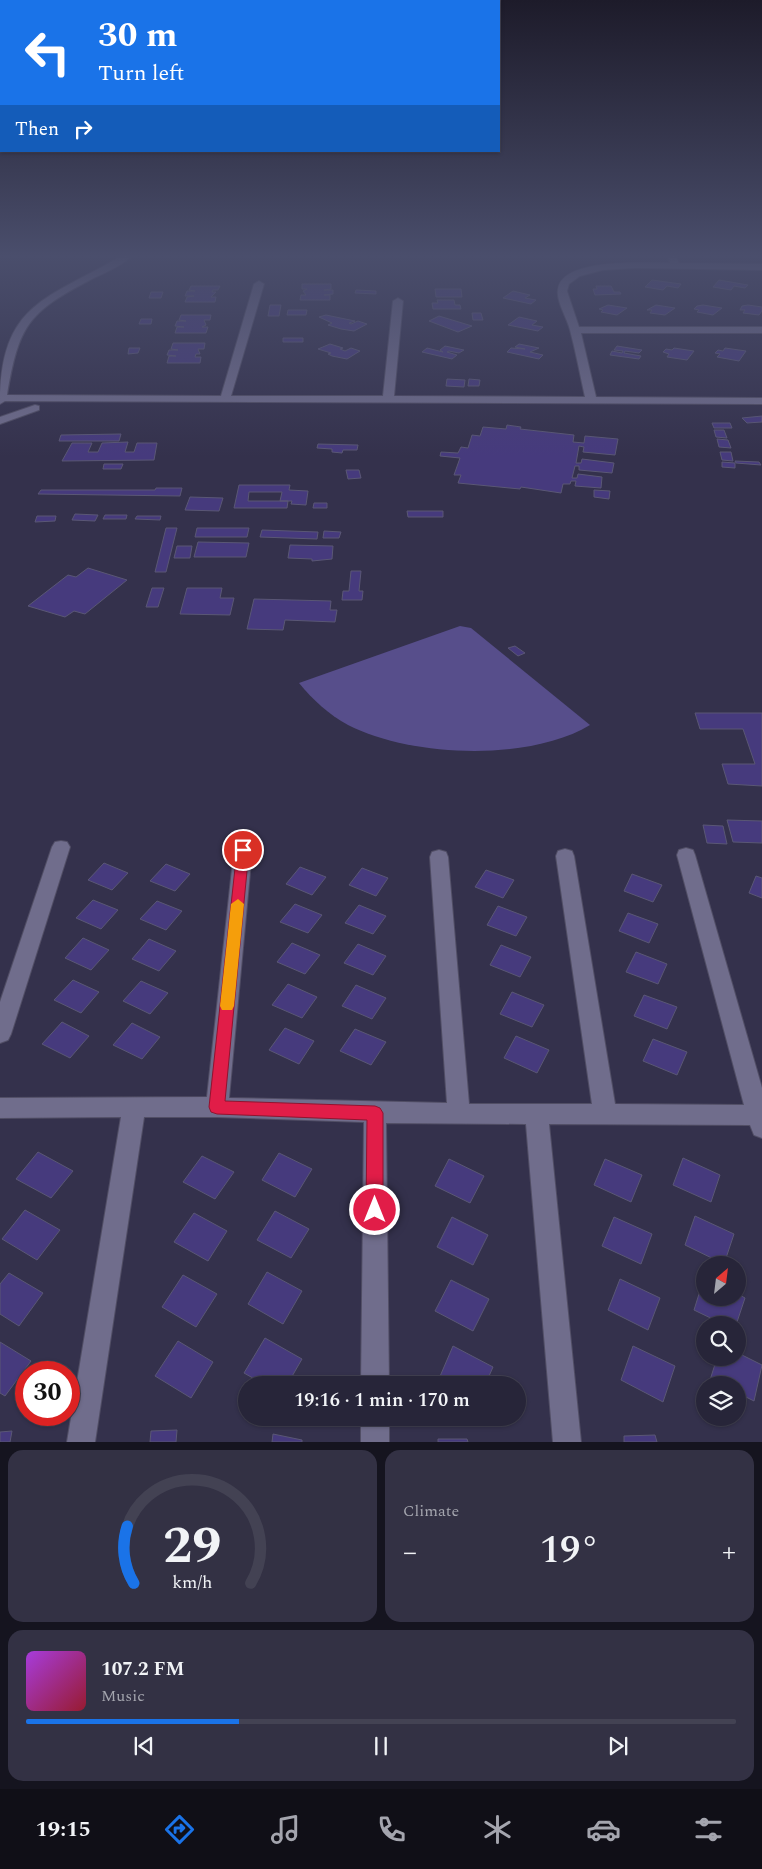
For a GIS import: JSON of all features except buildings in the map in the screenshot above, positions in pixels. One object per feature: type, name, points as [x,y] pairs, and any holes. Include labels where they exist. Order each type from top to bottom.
[{"type":"street","points":[[0,401],[15,336],[24,322]]},
{"type":"street","points":[[225,400],[248,322]]},
{"type":"street","points":[[388,400],[396,322]]},
{"type":"street","points":[[572,322],[591,401]]},
{"type":"street","points":[[575,330],[762,330]]},
{"type":"street","points":[[0,401],[35,408],[130,408],[225,400]]},
{"type":"street","points":[[0,401],[762,401]]},
{"type":"street","points":[[0,421],[35,408]]},
{"type":"street","points":[[0,1034],[62,847]]},
{"type":"street","points":[[217,1107],[243,850]]},
{"type":"street","points":[[0,1108],[217,1107],[375,1113],[605,1114],[761,1119],[686,855]]},
{"type":"street","points":[[565,856],[605,1114]]},
{"type":"street","points":[[439,857],[459,1114]]},
{"type":"street","points":[[81,1442],[134,1108]]},
{"type":"street","points":[[375,1113],[375,1376]]},
{"type":"street","points":[[537,1114],[567,1442]]},
{"type":"street","points":[[375,1426],[375,1442]]},
{"type":"shaded area","points":[[460,626],[471,628],[590,725],[565,737],[535,745],[503,750],[469,751],[436,749],[403,744],[374,736],[348,725],[321,706],[299,683]]},
{"type":"slow traffic","points":[[227,1006],[238,904]]},
{"type":"route","points":[[243,850],[217,1107],[375,1113],[375,1210]]}]
